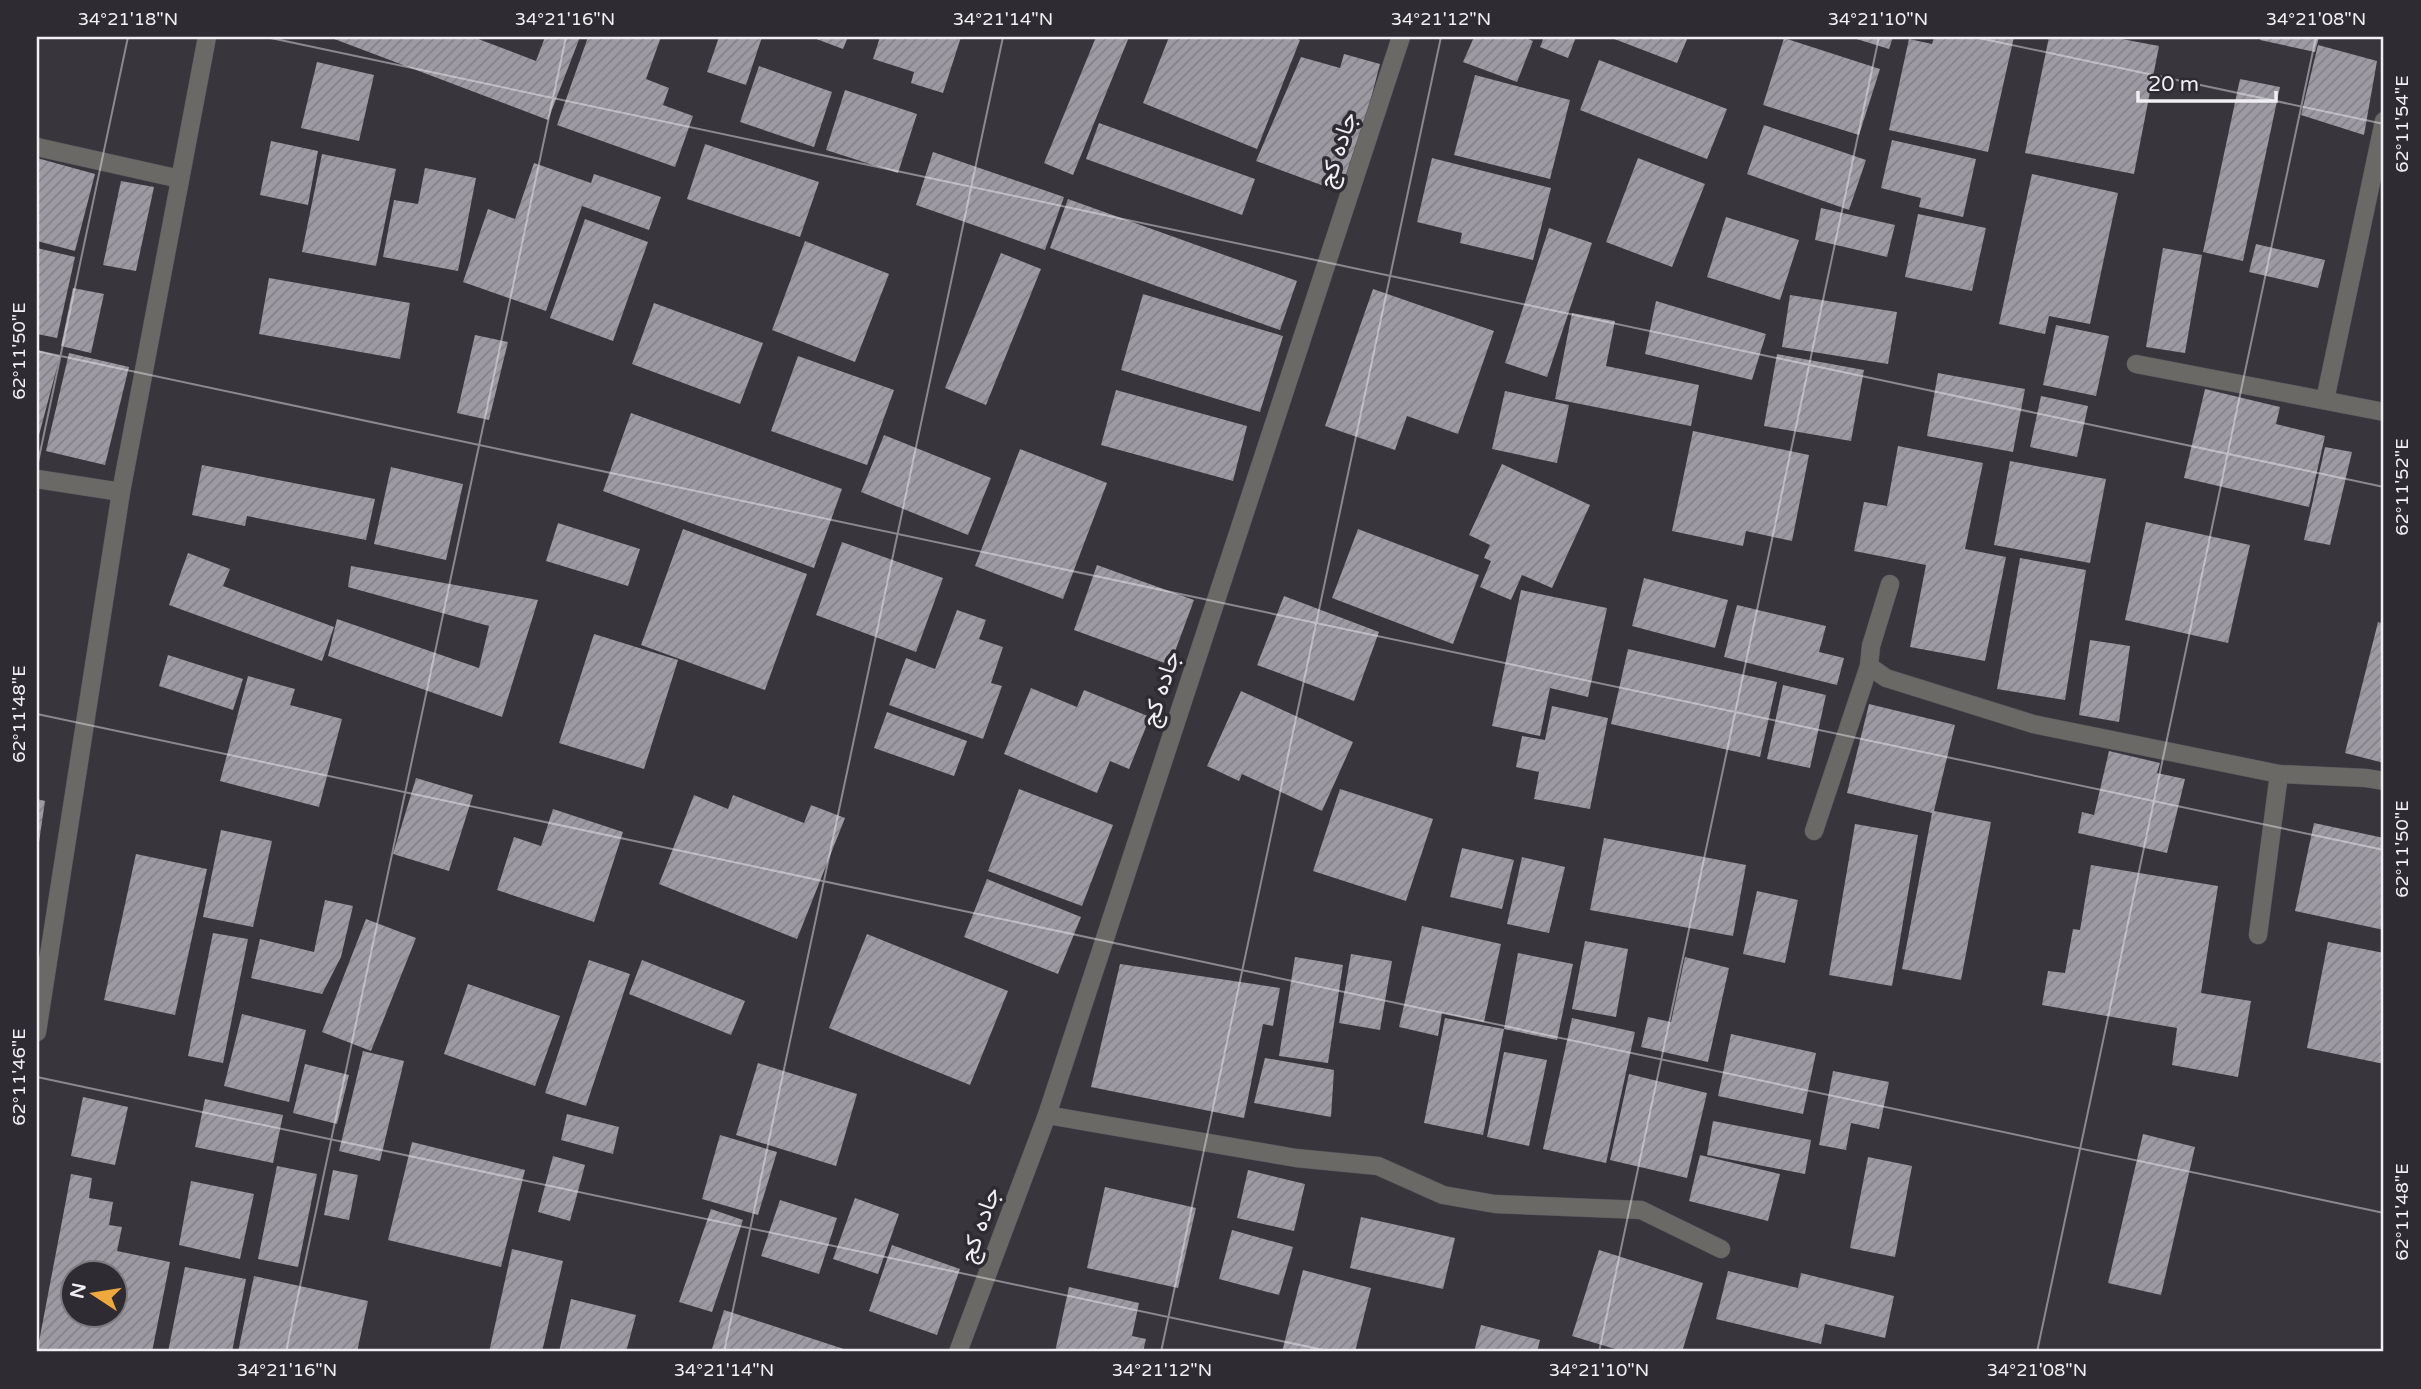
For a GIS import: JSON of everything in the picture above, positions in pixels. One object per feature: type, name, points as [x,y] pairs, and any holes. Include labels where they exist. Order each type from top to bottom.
[{"type":"street","points":[[37,1032],[121,492],[207,37]]},
{"type":"street","name":"جاده کج","points":[[958,1352],[1047,1115],[1401,37]]},
{"type":"street","points":[[2325,400],[2384,121]]},
{"type":"street","points":[[37,147],[180,179]]},
{"type":"street","points":[[2136,364],[2384,412]]},
{"type":"street","points":[[37,478],[121,492]]},
{"type":"street","points":[[1814,831],[1869,666],[1871,646],[1890,584]]},
{"type":"street","points":[[1869,666],[1886,678],[2033,724],[2279,774],[2384,781]]},
{"type":"street","points":[[2258,935],[2279,774]]},
{"type":"street","points":[[1047,1115],[1296,1158],[1378,1166],[1443,1195],[1495,1204],[1641,1210],[1721,1249]]},
{"type":"building","points":[[329,37],[473,37],[536,61],[545,37],[580,37],[548,120]]},
{"type":"building","points":[[588,37],[661,37],[646,79],[669,88],[663,105],[693,116],[675,167],[557,125]]},
{"type":"building","points":[[719,37],[762,37],[746,85],[707,72]]},
{"type":"building","points":[[811,37],[848,37],[843,49]]},
{"type":"building","points":[[880,37],[961,37],[943,93],[911,83],[914,72],[873,59]]},
{"type":"building","points":[[1096,37],[1129,37],[1073,175],[1044,163]]},
{"type":"building","points":[[1169,37],[1293,37],[1300,40],[1257,149],[1143,103]]},
{"type":"building","points":[[1474,37],[1523,37],[1533,41],[1517,82],[1463,62]]},
{"type":"building","points":[[1544,37],[1576,37],[1568,58],[1540,47]]},
{"type":"building","points":[[1609,37],[1688,37],[1677,63]]},
{"type":"building","points":[[1850,37],[1893,37],[1889,49]]},
{"type":"building","points":[[1934,37],[2014,37],[1988,152],[1889,130],[1909,39],[1932,44]]},
{"type":"building","points":[[2049,37],[2111,37],[2159,46],[2134,174],[2025,153]]},
{"type":"building","points":[[2260,37],[2319,37],[2315,52],[2260,40]]},
{"type":"building","points":[[1784,38],[1880,69],[1859,135],[1763,105]]},
{"type":"building","points":[[2318,45],[2377,61],[2364,135],[2301,115]]},
{"type":"building","points":[[1344,54],[1380,64],[1346,194],[1256,161],[1301,57],[1340,68]]},
{"type":"building","points":[[1599,60],[1727,109],[1707,159],[1580,110]]},
{"type":"building","points":[[317,62],[374,75],[359,141],[301,128]]},
{"type":"building","points":[[759,66],[832,92],[814,147],[740,122]]},
{"type":"building","points":[[1475,75],[1570,100],[1550,179],[1454,155]]},
{"type":"building","points":[[2240,79],[2280,87],[2243,261],[2203,252]]},
{"type":"building","points":[[845,90],[917,114],[898,173],[826,150]]},
{"type":"building","points":[[1099,123],[1255,179],[1242,215],[1086,159]]},
{"type":"building","points":[[1764,125],[1866,160],[1849,210],[1747,174]]},
{"type":"building","points":[[1892,140],[1976,159],[1963,217],[1919,207],[1921,198],[1881,188]]},
{"type":"building","points":[[271,141],[318,151],[308,205],[260,195]]},
{"type":"building","points":[[705,144],[819,182],[800,237],[687,199]]},
{"type":"building","points":[[933,152],[1064,197],[1045,250],[916,205]]},
{"type":"building","points":[[322,154],[396,169],[376,266],[302,252]]},
{"type":"building","points":[[37,158],[95,174],[75,251],[37,241]]},
{"type":"building","points":[[1432,158],[1551,188],[1533,260],[1460,243],[1462,233],[1417,222]]},
{"type":"building","points":[[1638,158],[1705,184],[1672,267],[1606,242]]},
{"type":"building","points":[[534,163],[591,183],[594,174],[661,197],[649,230],[582,206],[546,311],[463,282],[488,209],[515,219]]},
{"type":"building","points":[[425,168],[476,178],[458,271],[383,257],[394,200],[418,204]]},
{"type":"building","points":[[2032,174],[2118,193],[2090,324],[2049,316],[2045,334],[1999,324]]},
{"type":"building","points":[[121,181],[154,187],[136,271],[103,265]]},
{"type":"building","points":[[1068,199],[1297,281],[1280,330],[1050,248]]},
{"type":"building","points":[[1821,208],[1895,225],[1887,257],[1815,240]]},
{"type":"building","points":[[1918,214],[1986,228],[1972,291],[1905,277]]},
{"type":"building","points":[[1726,217],[1799,240],[1780,300],[1707,277]]},
{"type":"building","points":[[585,219],[648,242],[613,341],[550,318]]},
{"type":"building","points":[[1549,228],[1592,243],[1547,377],[1505,363]]},
{"type":"building","points":[[805,241],[889,274],[855,362],[772,330]]},
{"type":"building","points":[[2256,244],[2325,260],[2318,288],[2249,272]]},
{"type":"building","points":[[37,248],[75,257],[57,338],[37,334]]},
{"type":"building","points":[[2163,248],[2202,255],[2185,353],[2146,347]]},
{"type":"building","points":[[1001,253],[1041,269],[986,405],[945,388]]},
{"type":"building","points":[[269,278],[410,303],[400,359],[259,334]]},
{"type":"building","points":[[73,288],[104,294],[91,353],[61,346]]},
{"type":"building","points":[[1373,289],[1494,331],[1458,434],[1407,416],[1395,450],[1325,426]]},
{"type":"building","points":[[1143,294],[1283,336],[1260,412],[1121,370]]},
{"type":"building","points":[[1790,295],[1897,312],[1888,364],[1782,347]]},
{"type":"building","points":[[1656,301],[1766,334],[1752,380],[1645,354]]},
{"type":"building","points":[[654,303],[763,343],[740,404],[632,364]]},
{"type":"building","points":[[1572,313],[1615,321],[1606,366],[1699,385],[1691,426],[1555,399]]},
{"type":"building","points":[[2056,325],[2109,336],[2096,396],[2043,385]]},
{"type":"building","points":[[475,335],[508,342],[489,420],[457,413]]},
{"type":"building","points":[[37,350],[60,356],[38,439],[37,439]]},
{"type":"building","points":[[69,353],[129,367],[105,465],[46,451]]},
{"type":"building","points":[[1777,354],[1864,370],[1851,441],[1764,426]]},
{"type":"building","points":[[798,356],[894,390],[867,465],[771,431]]},
{"type":"building","points":[[1938,373],[2025,389],[2013,452],[1927,436]]},
{"type":"building","points":[[2205,389],[2280,407],[2276,424],[2325,436],[2309,507],[2184,478]]},
{"type":"building","points":[[1116,390],[1247,426],[1233,481],[1101,445]]},
{"type":"building","points":[[1505,391],[1569,405],[1557,463],[1492,449]]},
{"type":"building","points":[[2041,396],[2088,406],[2077,457],[2030,447]]},
{"type":"building","points":[[631,413],[842,489],[814,568],[603,491]]},
{"type":"building","points":[[1693,431],[1809,455],[1792,541],[1746,531],[1743,546],[1672,531]]},
{"type":"building","points":[[884,435],[991,478],[968,535],[861,492]]},
{"type":"building","points":[[1898,446],[1983,463],[1965,549],[2006,557],[1985,661],[1910,647],[1926,565],[1854,551],[1864,502],[1887,506]]},
{"type":"building","points":[[2325,447],[2352,452],[2330,545],[2304,540]]},
{"type":"building","points":[[1020,449],[1107,483],[1063,599],[975,566]]},
{"type":"building","points":[[2010,461],[2106,479],[2090,563],[1994,545]]},
{"type":"building","points":[[1502,464],[1590,505],[1552,588],[1522,575],[1511,600],[1480,587],[1491,561],[1484,558],[1490,545],[1469,535]]},
{"type":"building","points":[[202,465],[375,499],[366,540],[247,516],[245,526],[192,515]]},
{"type":"building","points":[[391,467],[463,484],[446,560],[374,544]]},
{"type":"building","points":[[2146,522],[2250,545],[2228,643],[2125,620]]},
{"type":"building","points":[[558,523],[640,549],[628,586],[546,561]]},
{"type":"building","points":[[683,529],[807,574],[765,690],[641,645]]},
{"type":"building","points":[[1358,529],[1479,575],[1453,644],[1332,598]]},
{"type":"building","points":[[842,542],[943,578],[916,652],[816,615]]},
{"type":"building","points":[[188,553],[230,569],[223,586],[334,627],[322,661],[169,605]]},
{"type":"building","points":[[2020,558],[2086,570],[2065,700],[1997,689]]},
{"type":"building","points":[[1097,565],[1194,600],[1170,665],[1074,630]]},
{"type":"building","points":[[351,566],[538,600],[502,717],[328,656],[337,619],[479,668],[489,626],[348,587]]},
{"type":"building","points":[[1644,578],[1728,600],[1715,648],[1632,626]]},
{"type":"building","points":[[1521,590],[1607,608],[1588,697],[1550,688],[1540,736],[1492,726]]},
{"type":"building","points":[[1284,596],[1379,632],[1354,701],[1257,665]]},
{"type":"building","points":[[1737,605],[1826,626],[1819,652],[1844,658],[1837,685],[1724,657]]},
{"type":"building","points":[[957,610],[986,620],[979,639],[1003,647],[991,683],[1002,686],[983,739],[889,705],[906,658],[935,669]]},
{"type":"building","points":[[2378,622],[2384,624],[2384,763],[2345,753]]},
{"type":"building","points":[[594,634],[678,660],[644,769],[559,743]]},
{"type":"building","points":[[2090,640],[2130,646],[2119,722],[2079,715]]},
{"type":"building","points":[[1628,649],[1777,682],[1760,757],[1611,724]]},
{"type":"building","points":[[168,655],[243,679],[233,710],[159,686]]},
{"type":"building","points":[[248,676],[295,689],[290,705],[342,719],[319,807],[220,781]]},
{"type":"building","points":[[1783,685],[1826,695],[1810,768],[1767,759]]},
{"type":"building","points":[[1031,688],[1077,707],[1084,690],[1150,717],[1129,769],[1110,761],[1097,793],[1004,754]]},
{"type":"building","points":[[1241,691],[1353,742],[1322,811],[1242,774],[1239,781],[1207,766]]},
{"type":"building","points":[[1869,704],[1955,725],[1934,811],[1991,822],[1961,980],[1902,969],[1932,813],[1847,793]]},
{"type":"building","points":[[1552,706],[1608,718],[1590,809],[1534,799],[1539,772],[1516,767],[1522,736],[1545,740]]},
{"type":"building","points":[[887,712],[967,741],[954,776],[874,748]]},
{"type":"building","points":[[2109,751],[2160,763],[2157,773],[2185,779],[2167,853],[2078,833],[2082,812],[2094,815]]},
{"type":"building","points":[[416,778],[473,795],[449,871],[393,854]]},
{"type":"building","points":[[1019,789],[1113,825],[1082,906],[988,871]]},
{"type":"building","points":[[1340,789],[1433,819],[1406,901],[1313,871]]},
{"type":"building","points":[[694,795],[728,809],[733,795],[804,823],[811,805],[845,818],[797,939],[659,884]]},
{"type":"building","points":[[37,799],[45,801],[38,849],[37,849]]},
{"type":"building","points":[[553,809],[623,832],[594,922],[497,890],[514,837],[541,846]]},
{"type":"building","points":[[2314,823],[2384,838],[2384,930],[2295,911]]},
{"type":"building","points":[[1855,824],[1918,835],[1892,986],[1829,975]]},
{"type":"building","points":[[221,830],[272,841],[253,927],[203,917]]},
{"type":"building","points":[[1604,838],[1746,865],[1733,936],[1590,910]]},
{"type":"building","points":[[1462,848],[1514,860],[1502,909],[1450,897]]},
{"type":"building","points":[[136,854],[207,869],[175,1015],[104,1000]]},
{"type":"building","points":[[1522,857],[1565,867],[1549,933],[1507,924]]},
{"type":"building","points":[[2091,865],[2218,886],[2201,993],[2251,1001],[2238,1077],[2172,1065],[2177,1028],[2042,1005],[2048,971],[2065,973],[2073,929],[2080,930]]},
{"type":"building","points":[[987,879],[1081,917],[1058,974],[964,937]]},
{"type":"building","points":[[1757,891],[1798,900],[1785,963],[1743,954]]},
{"type":"building","points":[[325,900],[353,906],[341,957],[322,994],[251,978],[260,939],[314,952]]},
{"type":"building","points":[[366,919],[416,938],[371,1051],[322,1032]]},
{"type":"building","points":[[1422,926],[1501,944],[1484,1022],[1442,1013],[1438,1036],[1399,1027]]},
{"type":"building","points":[[213,933],[248,939],[223,1063],[188,1056]]},
{"type":"building","points":[[867,934],[1008,991],[970,1085],[829,1028]]},
{"type":"building","points":[[1585,941],[1628,949],[1616,1017],[1572,1009]]},
{"type":"building","points":[[2328,942],[2384,953],[2384,1064],[2307,1048]]},
{"type":"building","points":[[1518,953],[1573,964],[1557,1040],[1504,1029]]},
{"type":"building","points":[[1351,954],[1392,961],[1380,1030],[1339,1023]]},
{"type":"building","points":[[1295,957],[1343,965],[1328,1063],[1279,1056]]},
{"type":"building","points":[[1685,957],[1729,968],[1708,1062],[1641,1047],[1648,1017],[1671,1022]]},
{"type":"building","points":[[589,960],[630,974],[586,1106],[545,1093]]},
{"type":"building","points":[[642,960],[745,1001],[731,1035],[629,994]]},
{"type":"building","points":[[1120,964],[1280,988],[1273,1026],[1263,1024],[1244,1118],[1091,1087]]},
{"type":"building","points":[[468,984],[560,1016],[535,1086],[444,1054]]},
{"type":"building","points":[[242,1014],[306,1030],[289,1102],[224,1086]]},
{"type":"building","points":[[1445,1018],[1504,1029],[1483,1135],[1424,1123]]},
{"type":"building","points":[[1572,1018],[1635,1032],[1606,1163],[1543,1149]]},
{"type":"building","points":[[1731,1034],[1816,1053],[1803,1114],[1718,1096]]},
{"type":"building","points":[[363,1051],[404,1061],[380,1161],[339,1151]]},
{"type":"building","points":[[1504,1052],[1547,1060],[1529,1146],[1487,1137]]},
{"type":"building","points":[[1265,1058],[1334,1070],[1331,1117],[1254,1103]]},
{"type":"building","points":[[758,1063],[857,1094],[836,1166],[736,1135]]},
{"type":"building","points":[[305,1064],[349,1075],[337,1124],[293,1113]]},
{"type":"building","points":[[1833,1071],[1889,1082],[1879,1129],[1851,1123],[1846,1150],[1819,1145]]},
{"type":"building","points":[[1629,1074],[1707,1093],[1687,1178],[1610,1160]]},
{"type":"building","points":[[83,1097],[128,1107],[115,1165],[71,1156]]},
{"type":"building","points":[[205,1099],[283,1115],[273,1163],[195,1147]]},
{"type":"building","points":[[567,1114],[619,1127],[613,1154],[561,1140]]},
{"type":"building","points":[[1713,1121],[1811,1140],[1805,1174],[1707,1155]]},
{"type":"building","points":[[2143,1134],[2195,1147],[2161,1295],[2108,1283]]},
{"type":"building","points":[[720,1135],[777,1152],[758,1215],[702,1199]]},
{"type":"building","points":[[412,1142],[525,1170],[501,1267],[388,1240]]},
{"type":"building","points":[[1700,1155],[1780,1174],[1768,1221],[1689,1201]]},
{"type":"building","points":[[553,1156],[585,1165],[570,1221],[538,1212]]},
{"type":"building","points":[[1868,1157],[1912,1166],[1895,1257],[1850,1248]]},
{"type":"building","points":[[277,1166],[317,1174],[298,1267],[258,1259]]},
{"type":"building","points":[[333,1170],[358,1175],[349,1220],[324,1215]]},
{"type":"building","points":[[1248,1170],[1305,1184],[1294,1231],[1237,1218]]},
{"type":"building","points":[[71,1174],[92,1178],[89,1198],[113,1202],[109,1225],[122,1227],[117,1251],[170,1262],[152,1352],[37,1352]]},
{"type":"building","points":[[191,1181],[254,1194],[240,1259],[179,1245]]},
{"type":"building","points":[[1105,1187],[1196,1208],[1178,1288],[1087,1268]]},
{"type":"building","points":[[855,1198],[899,1214],[878,1274],[833,1259]]},
{"type":"building","points":[[780,1200],[837,1218],[819,1274],[761,1256]]},
{"type":"building","points":[[711,1209],[743,1220],[712,1312],[679,1302]]},
{"type":"building","points":[[1361,1217],[1455,1238],[1443,1289],[1350,1268]]},
{"type":"building","points":[[1232,1230],[1293,1247],[1279,1295],[1219,1279]]},
{"type":"building","points":[[892,1245],[960,1269],[937,1335],[869,1311]]},
{"type":"building","points":[[512,1249],[563,1261],[542,1352],[489,1352]]},
{"type":"building","points":[[1599,1250],[1703,1283],[1682,1352],[1625,1352],[1572,1336]]},
{"type":"building","points":[[185,1267],[246,1279],[232,1352],[168,1352]]},
{"type":"building","points":[[1303,1270],[1371,1288],[1355,1352],[1282,1352]]},
{"type":"building","points":[[1728,1271],[1798,1288],[1801,1273],[1894,1296],[1885,1338],[1825,1324],[1821,1344],[1716,1319]]},
{"type":"building","points":[[254,1276],[368,1301],[357,1352],[238,1352]]},
{"type":"building","points":[[1069,1287],[1139,1303],[1132,1336],[1146,1339],[1143,1352],[1055,1352]]},
{"type":"building","points":[[571,1299],[636,1315],[626,1352],[559,1352]]},
{"type":"building","points":[[724,1310],[853,1352],[711,1352]]},
{"type":"building","points":[[1481,1325],[1540,1340],[1537,1352],[1474,1352]]}]
